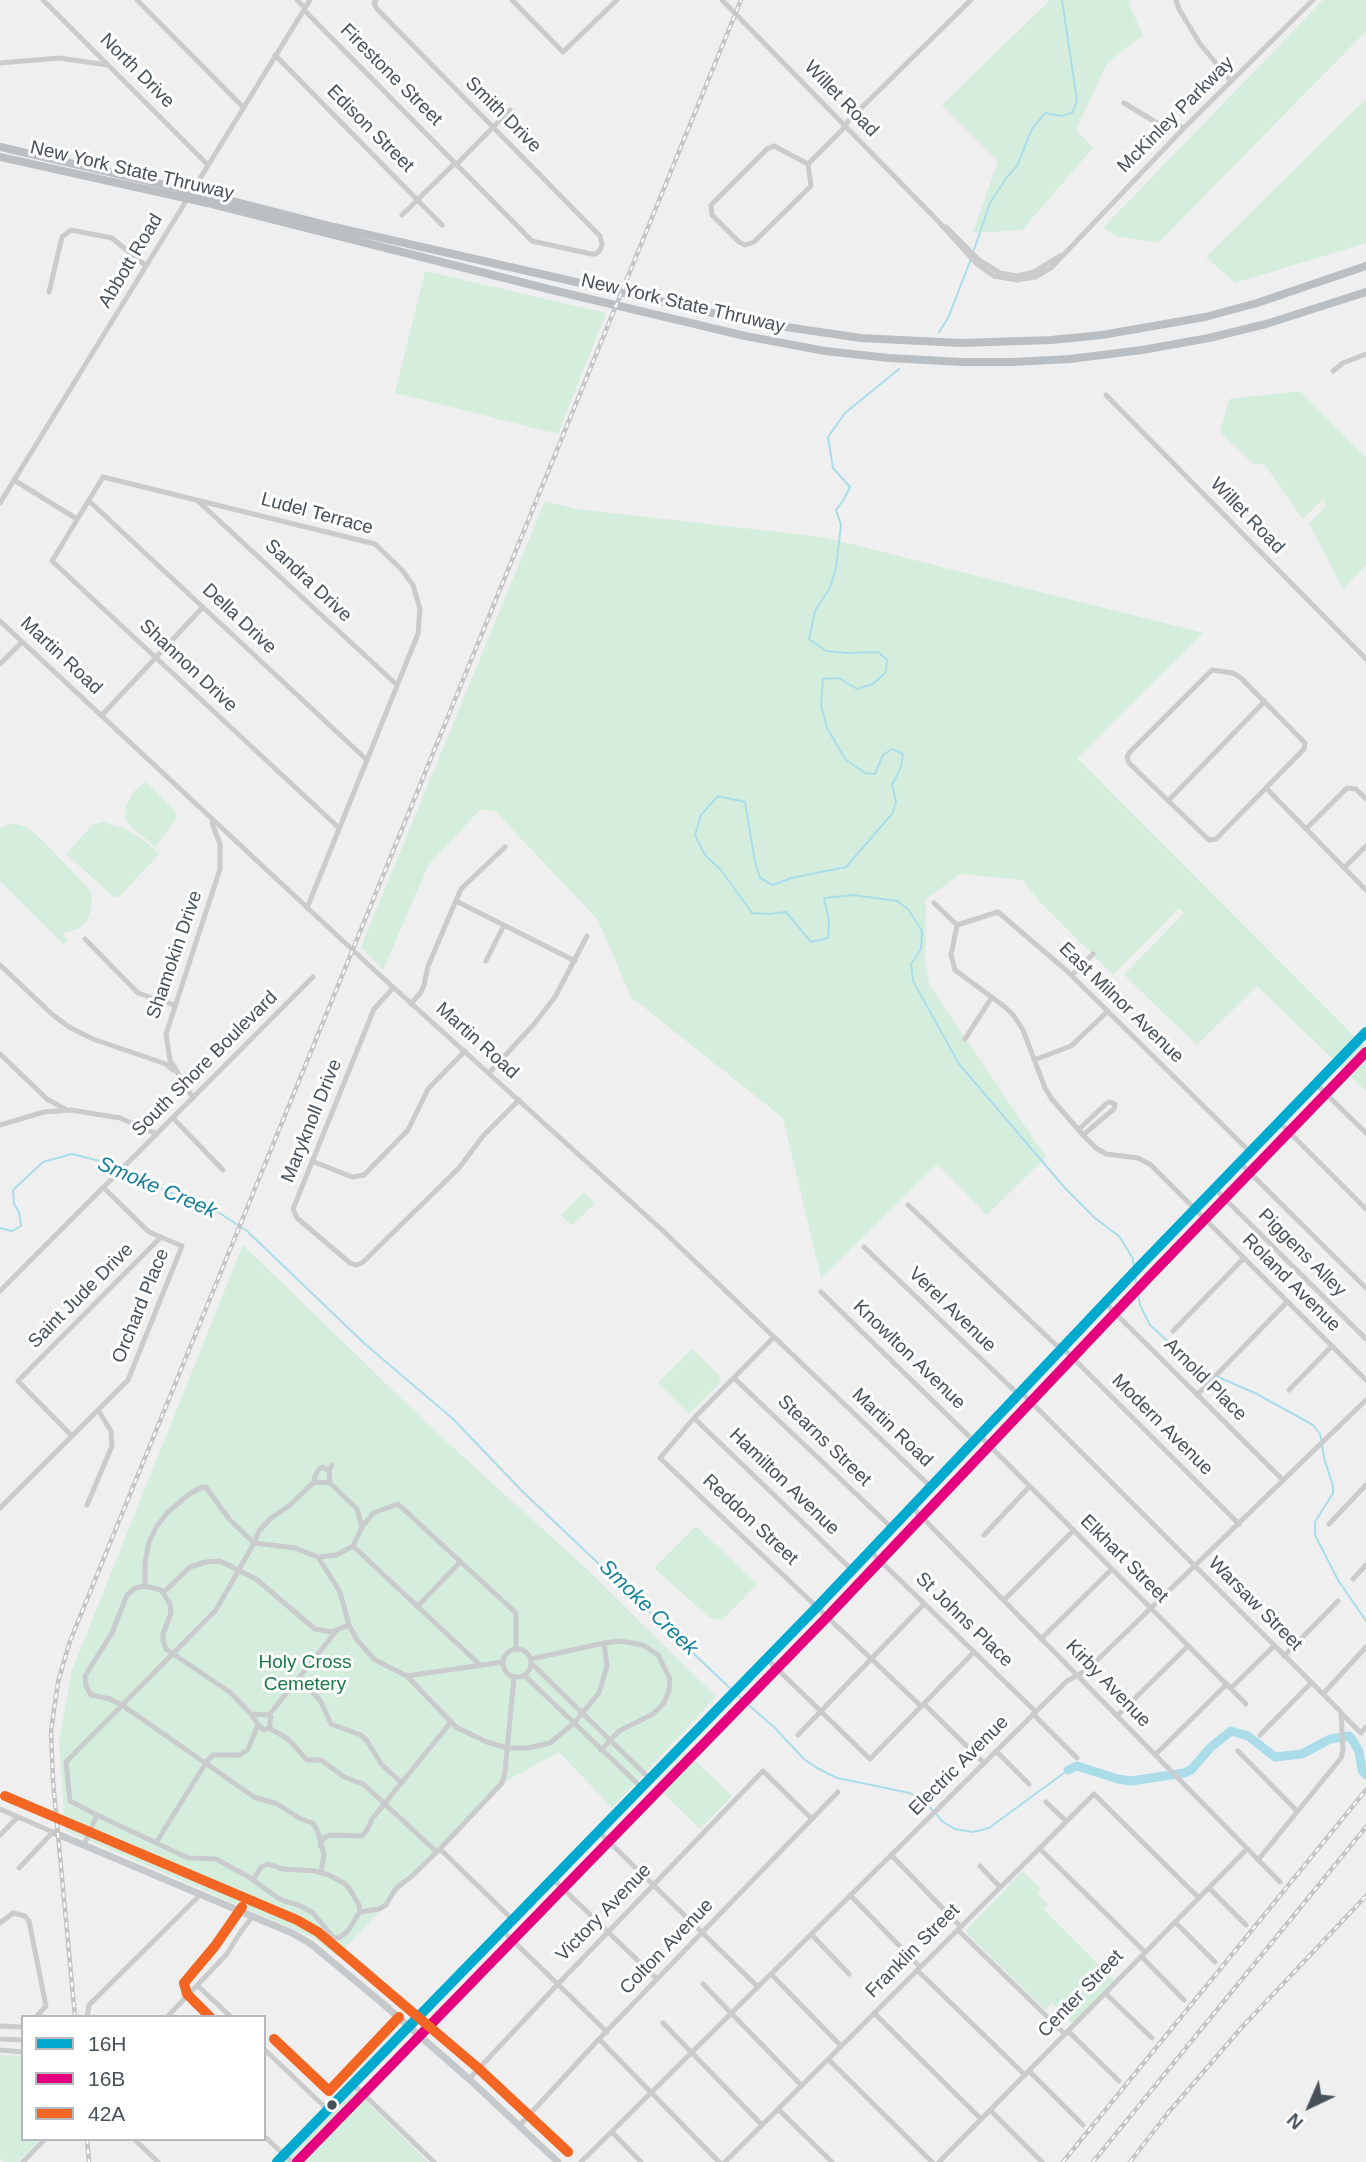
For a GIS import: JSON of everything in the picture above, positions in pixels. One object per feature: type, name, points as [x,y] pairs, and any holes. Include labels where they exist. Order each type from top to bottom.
[{"type":"highway","name":"New York State Thruway","points":[[0,147],[174,192]]},
{"type":"highway","name":"New York State Thruway","points":[[0,158],[174,192],[752,322],[861,338],[961,343],[1051,340],[1102,335],[1153,327],[1257,303],[1366,266]]},
{"type":"highway","name":"New York State Thruway","points":[[214,201],[539,287],[745,336],[825,351],[890,358],[1013,362],[1070,359],[1142,350],[1266,324],[1366,292]]},
{"type":"main road","points":[[277,2162],[288,2160],[329,2111],[978,1439],[1139,1267],[1366,1032]]},
{"type":"main road","points":[[54,1832],[253,1916],[311,1944],[469,2079],[558,2162]]},
{"type":"street","name":"North Drive","points":[[43,0],[208,165]]},
{"type":"street","points":[[137,0],[243,107]]},
{"type":"street","name":"Firestone Street","points":[[297,0],[531,241]]},
{"type":"street","name":"Abbott Road","points":[[0,503],[310,0]]},
{"type":"street","name":"Smith Drive","points":[[376,0],[374,4],[377,9],[600,236],[602,244],[596,254],[531,241]]},
{"type":"street","points":[[512,0],[563,52],[617,0]]},
{"type":"street","name":"Willet Road","points":[[722,0],[983,267],[995,276],[1010,278]]},
{"type":"street","points":[[808,164],[971,0]]},
{"type":"street","points":[[1176,0],[1200,44],[1231,80]]},
{"type":"street","name":"McKinley Parkway","points":[[1010,278],[1030,279],[1054,265],[1184,128],[1313,0]]},
{"type":"street","name":"Edison Street","points":[[275,55],[442,225]]},
{"type":"street","points":[[0,63],[59,58],[108,65]]},
{"type":"street","points":[[1124,103],[1164,125],[1175,124],[1184,128]]},
{"type":"street","points":[[402,215],[510,110]]},
{"type":"street","points":[[768,148],[778,148],[808,164],[810,188],[751,244],[741,244],[712,215],[710,208],[713,202],[768,148]]},
{"type":"street","points":[[49,292],[62,237],[71,230],[112,238],[146,266]]},
{"type":"street","points":[[1333,371],[1343,363],[1366,354]]},
{"type":"street","name":"Willet Road","points":[[1106,395],[1366,659]]},
{"type":"street","name":"Ludel Terrace","points":[[77,519],[103,477],[375,544],[408,577],[419,600],[421,616],[418,634],[307,908]]},
{"type":"street","points":[[14,480],[77,519]]},
{"type":"street","name":"Sandra Drive","points":[[198,500],[397,685]]},
{"type":"street","name":"Della Drive","points":[[89,501],[367,760]]},
{"type":"street","name":"Shannon Drive","points":[[77,519],[52,561],[339,828]]},
{"type":"street","points":[[102,715],[203,607]]},
{"type":"street","name":"Martin Road","points":[[0,621],[393,988],[661,1229],[931,1487]]},
{"type":"street","points":[[0,664],[22,642]]},
{"type":"street","points":[[1212,670],[1237,675],[1306,743],[1304,749],[1266,788],[1213,840],[1205,838],[1129,763],[1128,754],[1212,670]]},
{"type":"street","points":[[1168,801],[1265,701]]},
{"type":"street","points":[[1266,788],[1366,890]]},
{"type":"street","points":[[1306,829],[1347,788],[1356,789],[1366,799]]},
{"type":"street","name":"Shamokin Drive","points":[[193,1098],[170,1060],[166,1042],[167,1026],[220,869],[220,844],[209,817]]},
{"type":"street","points":[[1344,867],[1366,846]]},
{"type":"street","points":[[411,1004],[421,992],[428,966],[461,889],[505,847]]},
{"type":"street","points":[[456,901],[575,961]]},
{"type":"street","points":[[934,903],[957,925],[951,955],[953,966],[959,974],[1010,1011],[1019,1023],[1051,1098],[1083,1135],[1114,1109],[1115,1104],[1107,1103],[1079,1129]]},
{"type":"street","name":"East Milnor Avenue","points":[[957,925],[998,912],[1072,975],[1250,1152]]},
{"type":"street","points":[[486,961],[504,925]]},
{"type":"street","points":[[489,1073],[555,997],[587,936]]},
{"type":"street","points":[[85,939],[138,993],[174,1005]]},
{"type":"street","points":[[1072,975],[1093,954]]},
{"type":"street","points":[[0,965],[69,1027],[93,1039],[166,1064],[176,1072]]},
{"type":"street","name":"South Shore Boulevard","points":[[0,1291],[313,977]]},
{"type":"street","name":"Maryknoll Drive","points":[[393,988],[374,1009],[293,1209],[294,1214],[350,1263],[359,1265],[466,1161],[483,1136],[519,1100]]},
{"type":"street","points":[[965,1039],[992,997]]},
{"type":"street","points":[[1034,1060],[1071,1046],[1108,1011]]},
{"type":"street","points":[[312,1161],[352,1177],[364,1175],[408,1130],[428,1089],[465,1051]]},
{"type":"street","points":[[0,1055],[51,1102],[71,1110],[120,1118],[157,1134]]},
{"type":"street","points":[[1316,1084],[1366,1133]]},
{"type":"street","points":[[0,1125],[44,1112],[71,1110]]},
{"type":"street","points":[[173,1118],[223,1170]]},
{"type":"street","points":[[1279,1122],[1366,1209]]},
{"type":"street","name":"Roland Avenue","points":[[1083,1135],[1096,1149],[1106,1154],[1138,1158],[1151,1165],[1366,1380]]},
{"type":"street","points":[[1240,1163],[1366,1288]]},
{"type":"street","name":"Orchard Place","points":[[0,1508],[128,1380],[182,1246],[149,1232],[104,1188]]},
{"type":"street","name":"Piggens Alley","points":[[1215,1189],[1366,1339]]},
{"type":"street","name":"Modern Avenue","points":[[908,1205],[1062,1349],[1239,1524]]},
{"type":"street","name":"Saint Jude Drive","points":[[72,1436],[18,1381],[161,1237]]},
{"type":"street","name":"Verel Avenue","points":[[864,1247],[1020,1394]]},
{"type":"street","points":[[1173,1331],[1244,1258]]},
{"type":"street","name":"Knowlton Avenue","points":[[821,1292],[978,1439]]},
{"type":"street","points":[[1197,1395],[1287,1302]]},
{"type":"street","name":"Arnold Place","points":[[1105,1303],[1283,1480]]},
{"type":"street","points":[[694,1418],[774,1337]]},
{"type":"street","points":[[1289,1390],[1332,1346]]},
{"type":"street","name":"Stearns Street","points":[[734,1378],[892,1528]]},
{"type":"street","name":"Warsaw Street","points":[[1020,1394],[1311,1683],[1364,1730]]},
{"type":"street","name":"Electric Avenue","points":[[581,2162],[1066,1681],[1087,1670],[1366,1400]]},
{"type":"street","points":[[88,1505],[112,1446],[111,1431],[98,1410]]},
{"type":"street","name":"Reddon Street","points":[[694,1418],[660,1458],[984,1763]]},
{"type":"street","name":"Hamilton Avenue","points":[[694,1418],[852,1570]]},
{"type":"street","name":"Elkhart Street","points":[[978,1439],[1030,1486],[1246,1704]]},
{"type":"street","points":[[253,1880],[261,1867],[268,1864],[283,1869],[321,1872],[349,1888],[360,1912],[347,1932],[339,1938],[333,1937],[313,1913],[285,1901],[216,1859],[188,1858],[70,1801],[66,1762],[216,1610],[259,1531],[271,1518],[289,1506],[314,1482],[319,1469],[330,1468],[330,1483]]},
{"type":"street","points":[[314,1482],[330,1483],[357,1509],[373,1513]]},
{"type":"street","points":[[1329,1524],[1366,1485]]},
{"type":"street","points":[[984,1535],[1030,1486]]},
{"type":"street","points":[[145,1586],[149,1542],[157,1526],[167,1513],[200,1488],[206,1487],[229,1519],[254,1544],[295,1548],[318,1557],[336,1555],[354,1546],[362,1527],[373,1513],[398,1504],[516,1613],[516,1648]]},
{"type":"street","name":"Kirby Avenue","points":[[912,1507],[1280,1882]]},
{"type":"street","points":[[357,1509],[362,1527]]},
{"type":"street","points":[[1004,1601],[1074,1531]]},
{"type":"street","points":[[354,1546],[480,1665]]},
{"type":"street","name":"St Johns Place","points":[[870,1551],[974,1651],[1077,1758]]},
{"type":"street","points":[[318,1557],[340,1592],[349,1625],[357,1640],[375,1660],[407,1676],[456,1727],[486,1742],[507,1748],[527,1748],[551,1743],[574,1723],[599,1693],[607,1666],[604,1643]]},
{"type":"street","points":[[163,1592],[190,1567],[206,1562],[220,1562],[256,1578],[315,1629],[331,1632],[349,1625]]},
{"type":"street","points":[[417,1606],[460,1562]]},
{"type":"street","points":[[1353,1579],[1366,1566]]},
{"type":"street","points":[[1041,1639],[1112,1569]]},
{"type":"street","points":[[321,1872],[324,1855],[313,1823],[277,1804],[254,1797],[122,1705],[92,1695],[86,1686],[85,1676],[113,1633],[127,1595],[135,1588],[145,1586],[163,1592],[170,1604],[171,1614],[163,1634],[166,1649],[231,1693],[263,1728],[288,1739],[307,1760],[321,1760],[344,1777],[363,1784],[439,1850],[513,1920]]},
{"type":"street","points":[[1284,1656],[1338,1601]]},
{"type":"street","points":[[798,1735],[924,1604]]},
{"type":"street","points":[[156,1843],[205,1764],[213,1755],[240,1755],[248,1749],[256,1734],[271,1717],[269,1715],[337,1630]]},
{"type":"street","points":[[531,1661],[620,1641],[643,1645],[658,1655],[670,1679],[669,1691],[663,1704],[653,1714],[627,1726],[601,1750]]},
{"type":"street","points":[[1117,1716],[1188,1646]]},
{"type":"street","points":[[1155,1755],[1274,1646]]},
{"type":"street","points":[[1323,1694],[1366,1647]]},
{"type":"street","points":[[531,1661],[529,1671],[514,1677],[505,1671],[503,1662],[506,1653],[516,1648],[527,1652],[531,1661],[649,1779]]},
{"type":"street","points":[[766,1658],[870,1759],[974,1651]]},
{"type":"street","points":[[407,1676],[503,1662]]},
{"type":"street","points":[[524,1675],[640,1787]]},
{"type":"street","points":[[360,1912],[386,1905],[396,1888],[439,1850],[502,1783],[514,1677]]},
{"type":"street","points":[[296,1683],[310,1690],[320,1700],[331,1724],[361,1735],[382,1765],[402,1783]]},
{"type":"street","points":[[1260,1735],[1311,1683]]},
{"type":"street","points":[[1258,1860],[1341,1758],[1341,1712]]},
{"type":"street","points":[[251,1714],[269,1715]]},
{"type":"street","points":[[320,1846],[324,1838],[330,1835],[362,1836],[372,1819],[451,1722]]},
{"type":"street","points":[[996,1751],[1029,1784]]},
{"type":"street","points":[[1238,1751],[1297,1811]]},
{"type":"street","name":"Victory Avenue","points":[[469,2079],[763,1771],[812,1819]]},
{"type":"street","name":"Colton Avenue","points":[[520,2125],[599,2039],[838,1792]]},
{"type":"street","name":"Franklin Street","points":[[724,2162],[1094,1794],[1199,1898]]},
{"type":"street","points":[[1046,1802],[1066,1821]]},
{"type":"street","points":[[0,1809],[54,1832],[19,1868]]},
{"type":"street","points":[[84,1845],[97,1815]]},
{"type":"street","points":[[0,1835],[18,1817]]},
{"type":"street","points":[[598,1831],[758,1987]]},
{"type":"street","points":[[1039,1848],[1184,2000]]},
{"type":"street","name":"Center Street","points":[[940,2161],[1247,1849]]},
{"type":"street","points":[[891,1856],[959,1928],[1119,2081]]},
{"type":"street","points":[[980,1866],[1000,1887]]},
{"type":"street","points":[[553,1878],[657,1979]]},
{"type":"street","points":[[1209,1888],[1246,1925]]},
{"type":"street","points":[[87,2015],[89,2005],[201,1894]]},
{"type":"street","points":[[850,1895],[919,1968],[1083,2124]]},
{"type":"street","points":[[0,1923],[13,1913],[25,1916],[29,1922],[46,2006],[38,2015]]},
{"type":"street","points":[[169,2015],[226,1955],[253,1916]]},
{"type":"street","points":[[1175,1922],[1215,1962]]},
{"type":"street","points":[[503,1931],[607,2032]]},
{"type":"street","points":[[811,1934],[849,1974]]},
{"type":"street","points":[[771,1974],[841,2046]]},
{"type":"street","points":[[703,1984],[801,2085]]},
{"type":"street","points":[[198,1986],[229,2015]]},
{"type":"street","points":[[1105,1993],[1152,2038]]},
{"type":"street","points":[[874,2013],[981,2119]]},
{"type":"street","points":[[663,2023],[762,2125]]},
{"type":"street","points":[[0,2026],[21,2027]]},
{"type":"street","points":[[0,2039],[21,2040]]},
{"type":"street","points":[[599,2039],[719,2162]]},
{"type":"street","points":[[0,2050],[21,2052]]},
{"type":"street","points":[[266,2051],[329,2111]]},
{"type":"street","points":[[828,2059],[932,2162]]},
{"type":"street","points":[[354,2085],[434,2162]]},
{"type":"street","points":[[778,2109],[832,2162]]},
{"type":"street","points":[[990,2110],[1042,2162]]},
{"type":"street","points":[[612,2132],[641,2162]]},
{"type":"street","points":[[266,2138],[288,2160]]},
{"type":"street","points":[[23,2162],[43,2141]]},
{"type":"street","points":[[136,2141],[158,2162]]},
{"type":"street","points":[[730,2156],[736,2162]]},
{"type":"green space","points":[[1050,0],[1131,0],[1130,7],[1143,35],[1107,63],[1076,130],[1093,148],[1022,230],[973,233],[998,161],[942,105]]},
{"type":"green space","points":[[1323,0],[1366,0],[1366,31],[1158,243],[1116,236],[1103,228]]},
{"type":"green space","points":[[1366,99],[1366,243],[1235,283],[1206,257]]},
{"type":"green space","points":[[425,271],[606,313],[558,434],[395,393]]},
{"type":"green space","points":[[1300,391],[1366,458],[1366,565],[1343,589],[1309,524],[1326,506],[1323,499],[1303,519],[1264,464],[1254,465],[1220,432],[1229,399]]},
{"type":"green space","points":[[545,501],[576,509],[823,537],[1203,633],[1077,758],[1366,1048],[1366,1091],[1257,986],[1197,1045],[1124,975],[1184,913],[1179,908],[1113,975],[1040,902],[1022,880],[960,874],[926,899],[925,961],[930,986],[1046,1157],[987,1215],[937,1164],[821,1278],[783,1118],[631,997],[598,920],[496,812],[481,809],[429,864],[383,970],[361,947]]},
{"type":"green space","points":[[146,782],[176,812],[177,818],[155,847],[125,818],[126,807],[133,792]]},
{"type":"green space","points":[[103,822],[126,829],[159,854],[119,897],[114,897],[66,854],[92,825]]},
{"type":"green space","points":[[17,824],[39,837],[91,891],[92,907],[86,922],[78,929],[62,933],[68,940],[63,944],[0,881],[0,828]]},
{"type":"green space","points":[[584,1192],[595,1203],[571,1226],[561,1215]]},
{"type":"green space","name":"Holy Cross Cemetery","points":[[243,1245],[437,1433],[590,1572],[716,1697],[612,1808],[559,1752],[501,1784],[337,1956],[314,1938],[65,1830],[59,1741],[72,1670]]},
{"type":"green space","points":[[692,1349],[719,1375],[720,1383],[689,1414],[658,1383]]},
{"type":"green space","points":[[696,1526],[757,1584],[722,1620],[710,1618],[654,1568]]},
{"type":"green space","points":[[686,1752],[732,1796],[700,1829],[655,1785]]},
{"type":"green space","points":[[1023,1871],[1041,1889],[1037,1893],[1048,1904],[1043,1909],[1115,1981],[1073,2024],[1052,2003],[1045,2010],[965,1931]]},
{"type":"green space","points":[[0,2055],[21,2056],[21,2141],[38,2141],[18,2162],[3,2162],[0,2159]]},
{"type":"green space","points":[[355,2090],[428,2162],[284,2162]]},
{"type":"waterway","points":[[974,250],[990,203],[1017,166],[1032,129],[1045,113],[1062,116],[1073,112],[1077,100],[1062,0]]},
{"type":"waterway","points":[[939,332],[948,318],[971,259]]},
{"type":"waterway","points":[[899,369],[845,413],[828,437],[833,468],[850,487],[836,510],[841,525],[836,568],[830,588],[815,611],[809,639],[826,651],[878,652],[887,660],[886,672],[873,684],[857,689],[839,678],[823,679],[821,705],[827,728],[846,760],[865,773],[875,774],[883,755],[892,749],[903,754],[901,767],[892,785],[896,802],[892,814],[846,867],[791,878],[773,885],[760,878],[745,802],[718,796],[701,815],[695,835],[705,855],[721,870],[752,913],[786,912],[811,942],[828,938],[829,920],[824,898],[853,895],[897,901],[908,909],[922,931],[921,949],[911,964],[913,981],[959,1064],[1065,1188],[1095,1218],[1120,1237],[1133,1259],[1134,1267]]},
{"type":"waterway","name":"Smoke Creek","points":[[0,1228],[12,1231],[21,1226],[13,1190],[43,1162],[72,1154],[100,1161],[117,1170]]},
{"type":"waterway","name":"Smoke Creek","points":[[122,1173],[218,1212],[247,1231],[365,1344],[453,1419],[523,1492],[732,1690]]},
{"type":"waterway","points":[[1135,1276],[1140,1305],[1150,1325],[1173,1346],[1213,1374]]},
{"type":"waterway","points":[[1218,1377],[1255,1393],[1313,1425],[1321,1439]]},
{"type":"waterway","points":[[1322,1444],[1333,1493],[1315,1522],[1315,1535],[1338,1580],[1366,1621]]},
{"type":"waterway","name":"Smoke Creek","points":[[736,1694],[775,1728],[805,1760],[817,1768],[837,1778],[910,1793],[933,1811]]},
{"type":"waterway","name":"Smoke Creek","points":[[1068,1770],[1077,1766],[1131,1781],[1184,1773],[1191,1770],[1211,1747],[1231,1731],[1248,1736],[1275,1757],[1302,1754],[1330,1739],[1349,1736],[1359,1752],[1362,1770],[1366,1775]]},
{"type":"waterway","name":"Smoke Creek","points":[[937,1815],[955,1829],[973,1832],[989,1828],[1068,1770]]},
{"type":"railway","points":[[75,2015],[53,1781],[51,1731],[58,1682],[70,1641],[741,0]]},
{"type":"railway","points":[[1063,2162],[1366,1790]]},
{"type":"railway","points":[[1093,2162],[1366,1827]]},
{"type":"railway","points":[[1130,2162],[1167,2114],[1243,2026],[1366,1896]]},
{"type":"railway","points":[[87,2141],[89,2162]]},
{"type":"transit line","name":"16H","points":[[277,2162],[818,1606],[1366,1032]]},
{"type":"transit line","name":"16B","points":[[297,2162],[828,1616],[1366,1052]]},
{"type":"transit line","name":"42A","points":[[5,1796],[297,1920],[318,1932],[478,2068],[568,2152]]},
{"type":"transit line","name":"42A","points":[[208,2015],[187,1994],[184,1983],[215,1946],[242,1907]]},
{"type":"transit line","name":"42A","points":[[274,2039],[329,2091],[399,2017]]}]
